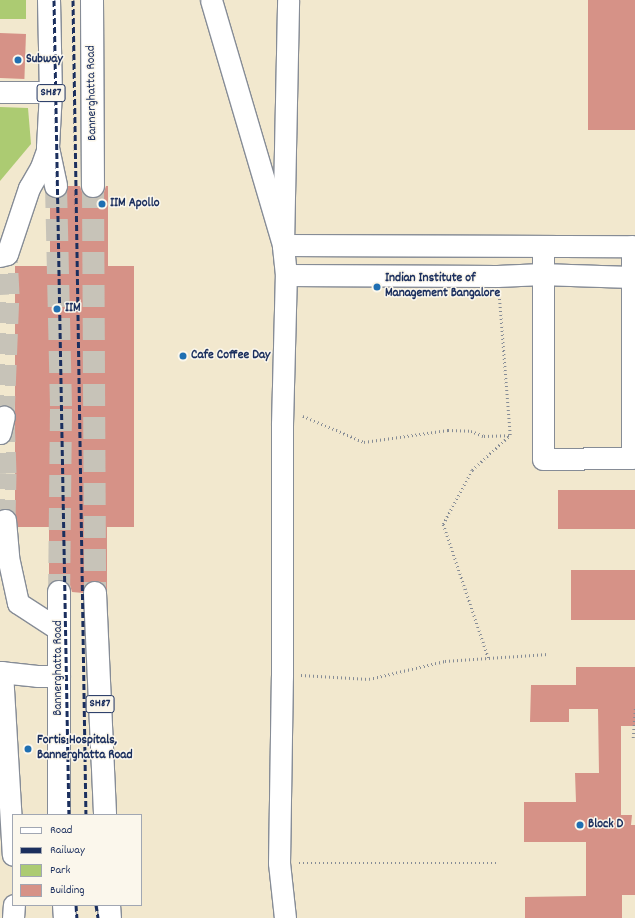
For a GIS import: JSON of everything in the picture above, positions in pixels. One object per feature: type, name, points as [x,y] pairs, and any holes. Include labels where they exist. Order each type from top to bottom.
[{"type":"main road","name":"SH87","points":[[49,0],[51,92],[48,148],[56,186]]},
{"type":"main road","name":"Bannerghatta Road","points":[[92,0],[94,186]]},
{"type":"main road","name":"Bannerghatta Road","points":[[59,592],[59,814]]},
{"type":"main road","name":"SH87","points":[[95,593],[105,814]]},
{"type":"main road","points":[[64,906],[65,918]]},
{"type":"main road","points":[[109,906],[110,918]]},
{"type":"street","points":[[211,0],[284,245]]},
{"type":"street","points":[[285,918],[279,863],[282,676],[282,424],[286,275],[284,245],[288,0]]},
{"type":"street","points":[[0,92],[51,92]]},
{"type":"street","points":[[3,255],[29,188],[41,168],[48,148]]},
{"type":"street","points":[[284,245],[632,246],[632,458],[543,459],[543,246]]},
{"type":"street","points":[[286,275],[497,276],[543,274],[633,277]]},
{"type":"street","points":[[5,520],[8,557],[18,602],[58,629]]},
{"type":"street","points":[[12,840],[1,672],[37,676],[59,676]]},
{"type":"street","points":[[13,918],[14,906]]},
{"type":"path","points":[[497,276],[510,434]]},
{"type":"path","points":[[283,410],[295,413],[364,442],[448,430],[471,431],[484,436],[510,434]]},
{"type":"path","points":[[488,658],[442,524],[472,470],[510,434]]},
{"type":"path","points":[[282,676],[311,674],[369,679],[445,662],[548,654]]},
{"type":"path","points":[[633,738],[635,707]]},
{"type":"path","points":[[279,863],[498,863]]},
{"type":"green space","points":[[0,0],[26,0],[26,19],[0,19]]},
{"type":"green space","points":[[0,107],[28,108],[31,144],[0,181]]},
{"type":"building","points":[[588,0],[635,0],[635,130],[588,130]]},
{"type":"building","points":[[0,33],[26,34],[24,79],[0,78]]},
{"type":"building","points":[[68,186],[80,186],[86,197],[93,198],[100,197],[106,186],[108,186],[108,266],[134,266],[134,527],[107,527],[107,591],[101,582],[95,581],[88,583],[83,593],[72,592],[70,585],[65,581],[53,581],[49,585],[49,527],[18,527],[15,513],[15,266],[50,266],[50,197],[58,198],[64,196]]},
{"type":"building","points":[[558,490],[635,490],[635,529],[558,529]]},
{"type":"building","points":[[571,570],[635,570],[635,620],[571,620]]},
{"type":"building","name":"Block D","points":[[576,667],[635,667],[635,726],[621,726],[621,815],[632,815],[631,825],[635,825],[635,895],[622,895],[622,918],[525,918],[525,897],[586,896],[586,842],[524,842],[524,802],[576,802],[575,773],[599,773],[598,709],[569,709],[569,722],[530,722],[531,685],[576,685]]},
{"type":"tunnel","points":[[56,186],[61,409],[59,592]]},
{"type":"tunnel","points":[[93,186],[95,593]]},
{"type":"tunnel","points":[[5,520],[6,473],[4,416],[9,294],[7,254]]},
{"type":"railway","points":[[54,0],[69,814]]},
{"type":"railway","points":[[73,0],[86,814]]},
{"type":"railway","points":[[76,906],[77,918]]},
{"type":"railway","points":[[96,906],[98,918]]},
{"type":"place","name":"Subway","points":[[18,60]]},
{"type":"place","name":"IIM Apollo","points":[[102,204]]},
{"type":"place","name":"Indian Institute of Management Bangalore","points":[[377,287]]},
{"type":"place","name":"IIM","points":[[57,309]]},
{"type":"place","name":"Cafe Coffee Day","points":[[183,356]]},
{"type":"place","name":"Fortis Hospitals, Bannerghatta Road","points":[[28,749]]},
{"type":"place","name":"Block D","points":[[580,825]]}]
